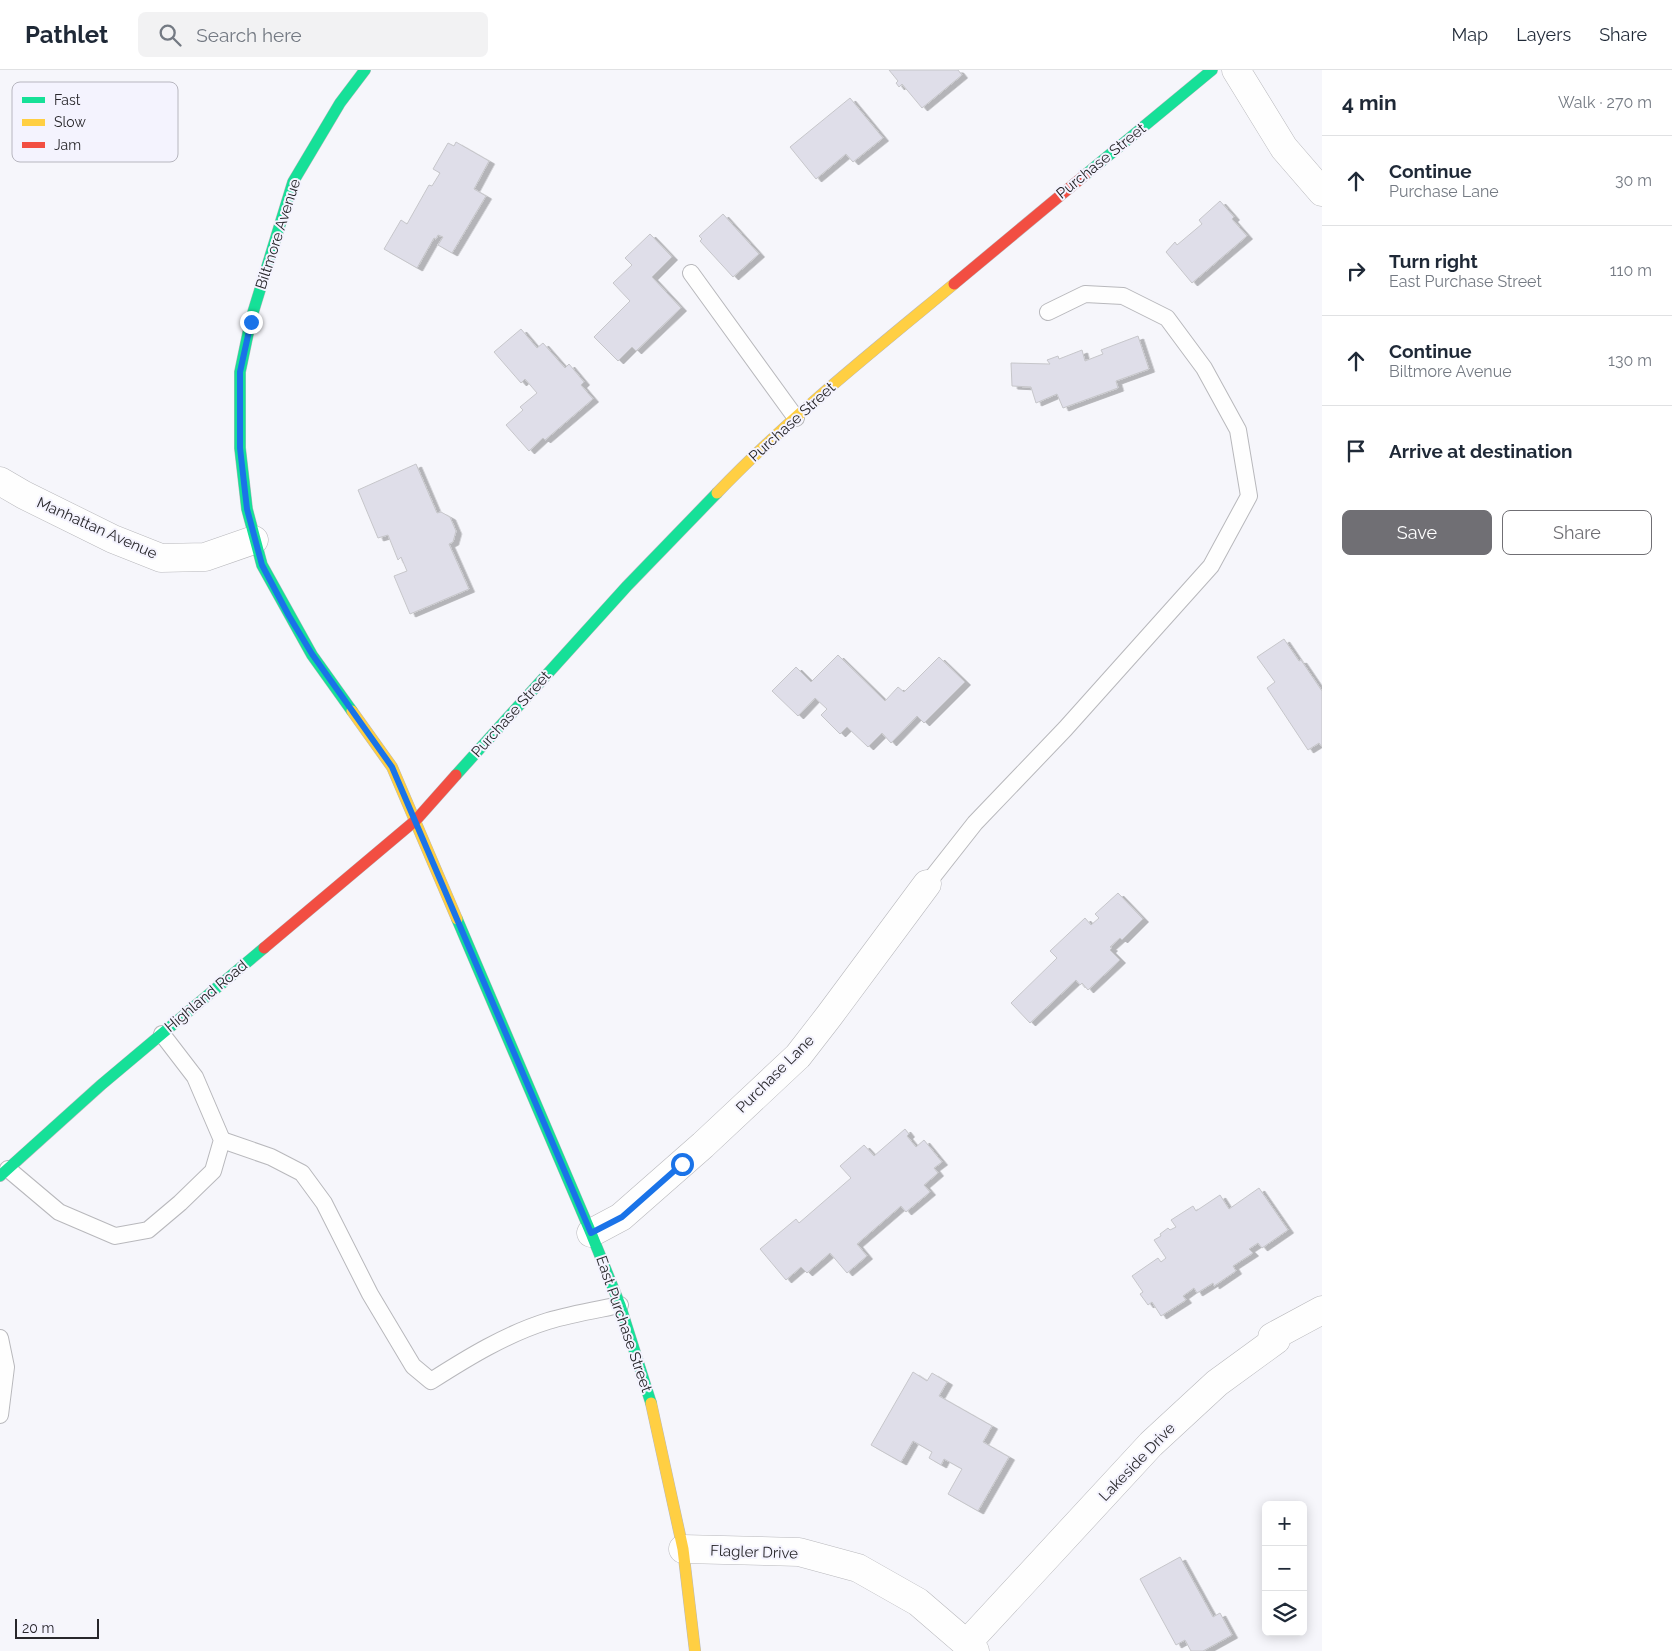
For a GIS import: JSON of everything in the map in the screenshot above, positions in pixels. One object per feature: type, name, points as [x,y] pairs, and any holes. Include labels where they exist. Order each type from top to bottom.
[{"type":"main road","name":"Biltmore Avenue","points":[[365,70],[340,103],[293,182],[251,319],[240,372],[240,448],[247,509],[262,565],[312,654],[392,767],[416,820]]},
{"type":"main road","name":"Purchase Street","points":[[416,820],[627,586],[748,461],[845,374],[944,290],[1212,70]]},
{"type":"main road","name":"Highland Road","points":[[4,1173],[101,1085],[416,820]]},
{"type":"main road","name":"East Purchase Street","points":[[416,820],[591,1233],[620,1305],[641,1367],[656,1420],[683,1549],[695,1651]]},
{"type":"street","points":[[1236,70],[1284,148],[1322,192]]},
{"type":"street","name":"Manhattan Avenue","points":[[0,481],[113,539],[161,558],[205,557],[254,540]]},
{"type":"street","name":"Purchase Lane","points":[[591,1233],[622,1217],[703,1145],[798,1056],[927,884]]},
{"type":"street","name":"Lakeside Drive","points":[[971,1647],[1152,1444],[1217,1383],[1276,1340],[1272,1336],[1322,1310]]},
{"type":"street","name":"Flagler Drive","points":[[683,1549],[799,1552],[858,1568],[918,1602],[971,1647]]},
{"type":"lane","points":[[691,273],[796,418]]},
{"type":"lane","points":[[927,884],[975,823],[1065,729],[1211,566],[1249,496],[1238,430],[1204,368],[1167,318],[1123,296],[1085,294],[1048,312]]},
{"type":"lane","points":[[4,1173],[59,1212],[115,1236],[148,1230],[180,1203],[213,1171],[222,1140],[195,1077],[162,1034]]},
{"type":"lane","points":[[222,1140],[271,1157],[302,1173],[324,1203],[370,1294],[413,1366],[431,1381],[506,1338],[548,1321],[620,1305]]},
{"type":"lane","points":[[0,1338],[6,1367],[0,1415]]},
{"type":"building","points":[[889,70],[958,70],[962,75],[922,108],[902,84],[899,87],[896,83],[898,81]]},
{"type":"building","points":[[850,98],[883,138],[853,162],[846,154],[816,179],[790,147]]},
{"type":"building","points":[[456,142],[489,161],[474,189],[486,196],[452,253],[438,245],[443,237],[438,235],[436,239],[434,238],[417,268],[384,249],[401,220],[407,224],[429,185],[432,186],[440,173],[433,169],[448,143],[454,146]]},
{"type":"building","points":[[1220,201],[1247,236],[1192,283],[1166,252],[1175,242],[1177,245],[1202,224],[1199,220]]},
{"type":"building","points":[[723,214],[759,254],[733,277],[700,241],[702,239],[699,236]]},
{"type":"building","points":[[650,234],[672,257],[652,277],[681,308],[636,351],[632,347],[618,361],[594,337],[630,301],[613,283],[632,265],[625,258]]},
{"type":"building","points":[[521,329],[537,348],[543,343],[565,368],[569,364],[584,382],[581,385],[593,399],[545,440],[543,438],[529,451],[506,425],[523,410],[520,407],[537,393],[525,379],[521,383],[494,352]]},
{"type":"building","points":[[1138,336],[1149,369],[1116,381],[1118,388],[1063,408],[1057,394],[1036,403],[1031,387],[1012,386],[1011,363],[1050,364],[1047,360],[1058,356],[1059,359],[1082,350],[1085,361],[1103,354],[1101,350]]},
{"type":"building","points":[[416,464],[437,513],[441,512],[450,517],[456,531],[453,542],[449,544],[469,589],[410,614],[394,576],[407,571],[401,557],[398,560],[388,535],[378,538],[358,490]]},
{"type":"building","points":[[1284,639],[1322,691],[1322,747],[1319,743],[1308,750],[1267,688],[1275,682],[1257,657]]},
{"type":"building","points":[[838,655],[885,701],[898,687],[904,692],[939,657],[965,682],[924,723],[917,716],[891,743],[882,733],[868,747],[847,727],[840,734],[821,715],[827,709],[815,698],[798,716],[772,691],[796,667],[811,682]]},
{"type":"building","points":[[1118,893],[1143,919],[1122,940],[1120,938],[1110,947],[1112,948],[1110,950],[1120,960],[1088,990],[1082,983],[1080,985],[1076,980],[1030,1023],[1011,1003],[1057,958],[1050,951],[1085,918],[1091,925],[1099,918],[1095,914]]},
{"type":"building","points":[[905,1129],[909,1134],[907,1136],[916,1147],[924,1140],[942,1162],[934,1168],[938,1173],[924,1185],[930,1192],[906,1212],[901,1206],[857,1244],[867,1256],[847,1273],[830,1253],[807,1273],[801,1267],[786,1280],[760,1249],[796,1219],[799,1223],[851,1178],[840,1166],[864,1145],[874,1156]]},
{"type":"building","points":[[1259,1188],[1288,1230],[1262,1248],[1258,1243],[1249,1249],[1253,1253],[1233,1266],[1236,1271],[1214,1286],[1213,1283],[1197,1293],[1194,1288],[1183,1296],[1186,1300],[1161,1316],[1152,1302],[1148,1305],[1140,1294],[1143,1292],[1132,1276],[1158,1258],[1161,1262],[1166,1258],[1154,1240],[1161,1236],[1160,1234],[1168,1228],[1170,1230],[1176,1227],[1171,1220],[1193,1206],[1196,1211],[1220,1195],[1229,1209]]},
{"type":"building","points":[[913,1372],[927,1381],[932,1373],[947,1382],[939,1396],[992,1426],[983,1442],[1009,1457],[978,1511],[948,1494],[962,1469],[944,1459],[941,1465],[929,1458],[932,1452],[913,1441],[901,1462],[871,1445]]},
{"type":"building","points":[[1180,1557],[1213,1617],[1220,1613],[1232,1635],[1203,1651],[1191,1651],[1185,1640],[1176,1645],[1140,1579]]},
{"type":"traffic: fast","points":[[352,711],[312,655],[262,565],[247,509],[240,448],[240,372],[251,319],[293,182],[340,103],[365,70]]},
{"type":"traffic: fast","points":[[1085,175],[1212,70]]},
{"type":"traffic: fast","points":[[456,775],[627,586],[717,493]]},
{"type":"traffic: fast","points":[[457,919],[620,1305],[651,1403]]},
{"type":"traffic: fast","points":[[0,1176],[101,1085],[264,948]]},
{"type":"traffic: slow","points":[[717,493],[803,411],[954,284]]},
{"type":"traffic: slow","points":[[352,711],[392,767],[457,919]]},
{"type":"traffic: slow","points":[[651,1403],[683,1549],[695,1651]]},
{"type":"traffic: jam","points":[[954,284],[1085,175]]},
{"type":"traffic: jam","points":[[264,948],[416,820],[456,775]]},
{"type":"route","points":[[251,322],[240,372],[240,448],[247,509],[262,565],[312,654],[392,767],[591,1233],[622,1217],[682,1164]]}]
